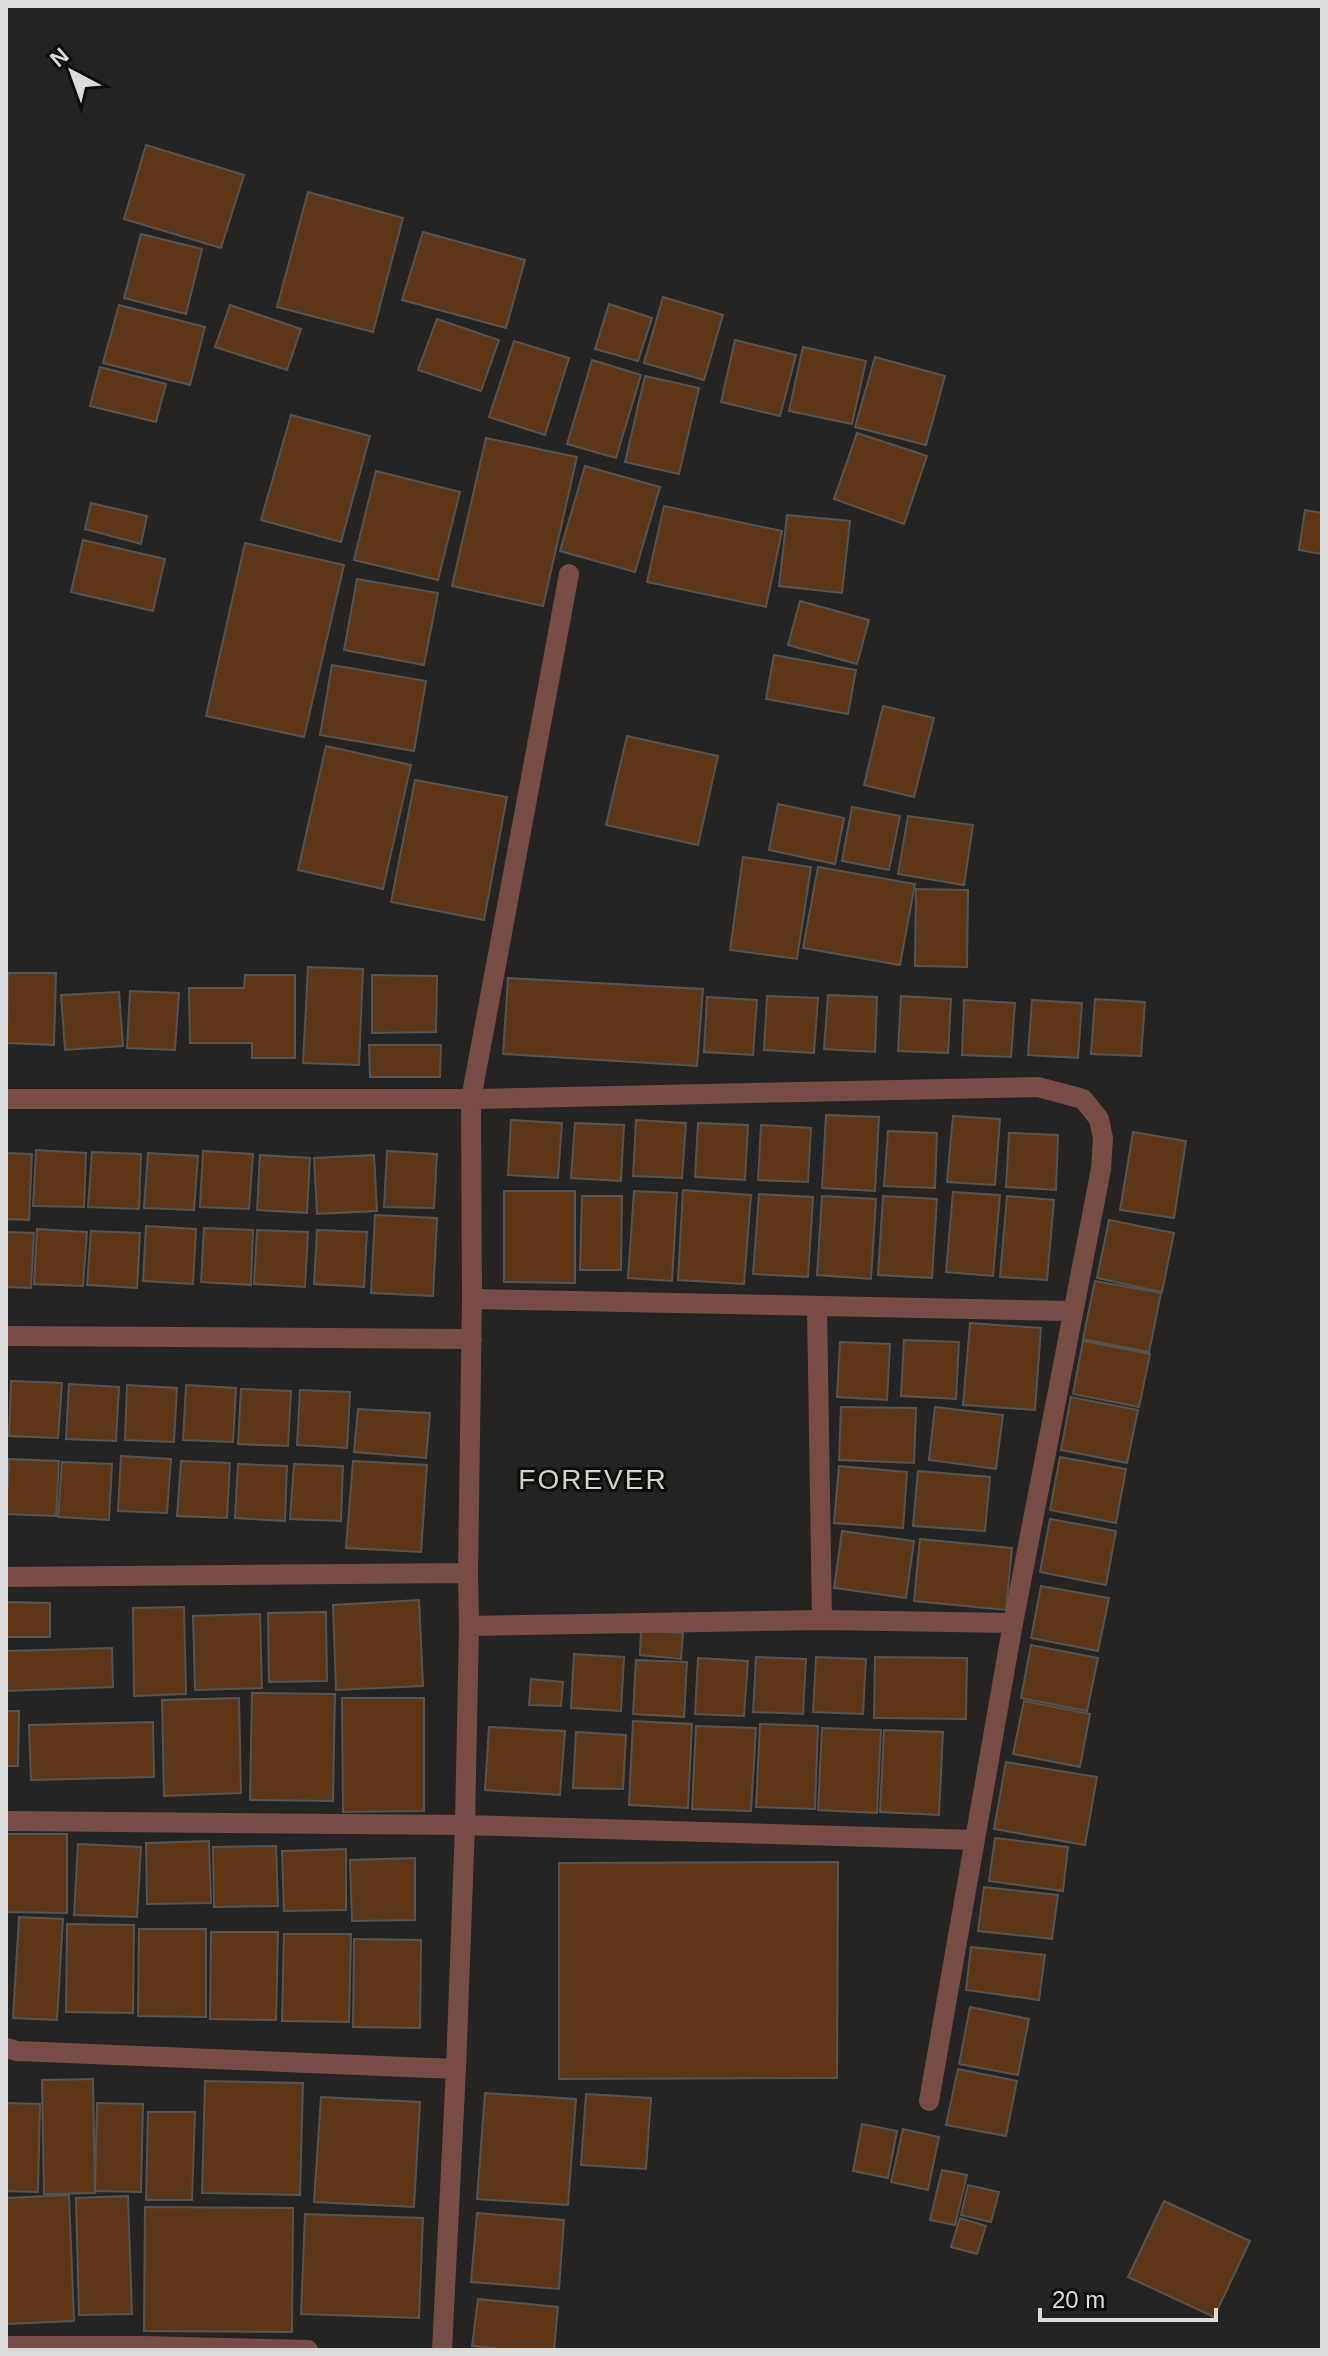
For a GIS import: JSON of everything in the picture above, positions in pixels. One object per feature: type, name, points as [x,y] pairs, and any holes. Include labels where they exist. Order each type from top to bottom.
[{"type":"street","points":[[442,2350],[465,1825],[472,1339],[471,1099],[569,574]]},
{"type":"street","points":[[6,1099],[471,1099],[1038,1087],[1083,1099],[1099,1119],[1103,1138],[1101,1169],[1013,1623],[929,2101]]},
{"type":"street","points":[[472,1299],[1072,1311]]},
{"type":"street","points":[[817,1306],[822,1620]]},
{"type":"street","points":[[6,1336],[472,1339]]},
{"type":"street","points":[[6,1577],[468,1573]]},
{"type":"street","points":[[469,1626],[822,1620],[1013,1623]]},
{"type":"street","points":[[6,1821],[465,1825],[975,1840]]},
{"type":"street","points":[[6,2048],[33,2052],[456,2069]]},
{"type":"street","points":[[6,2346],[308,2350]]},
{"type":"building","points":[[146,145],[244,175],[221,248],[124,219]]},
{"type":"building","points":[[308,192],[403,218],[373,332],[277,307]]},
{"type":"building","points":[[423,232],[525,260],[506,328],[402,300]]},
{"type":"building","points":[[141,234],[202,249],[186,314],[124,298]]},
{"type":"building","points":[[663,297],[723,315],[704,380],[644,363]]},
{"type":"building","points":[[609,304],[652,318],[638,361],[595,349]]},
{"type":"building","points":[[119,305],[205,327],[190,385],[103,363]]},
{"type":"building","points":[[230,305],[301,329],[287,370],[215,347]]},
{"type":"building","points":[[437,319],[499,340],[481,391],[418,370]]},
{"type":"building","points":[[735,340],[796,355],[780,416],[721,402]]},
{"type":"building","points":[[514,341],[569,358],[545,435],[489,417]]},
{"type":"building","points":[[803,347],[866,361],[852,424],[789,411]]},
{"type":"building","points":[[875,357],[945,376],[926,445],[855,427]]},
{"type":"building","points":[[592,360],[641,375],[616,458],[567,444]]},
{"type":"building","points":[[100,367],[166,384],[156,422],[90,406]]},
{"type":"building","points":[[645,376],[699,388],[679,474],[625,462]]},
{"type":"building","points":[[291,415],[370,436],[341,542],[261,520]]},
{"type":"building","points":[[857,433],[927,456],[904,524],[834,499]]},
{"type":"building","points":[[486,438],[577,457],[543,606],[452,586]]},
{"type":"building","points":[[585,466],[660,487],[635,572],[560,551]]},
{"type":"building","points":[[376,471],[460,492],[438,580],[354,560]]},
{"type":"building","points":[[91,503],[147,516],[141,544],[85,529]]},
{"type":"building","points":[[664,506],[782,531],[766,607],[647,582]]},
{"type":"building","points":[[1305,510],[1322,513],[1322,554],[1299,550]]},
{"type":"building","points":[[787,515],[850,521],[842,593],[779,586]]},
{"type":"building","points":[[83,540],[165,559],[153,611],[71,592]]},
{"type":"building","points":[[245,543],[344,565],[304,737],[206,716]]},
{"type":"building","points":[[357,579],[438,593],[424,665],[344,650]]},
{"type":"building","points":[[800,601],[869,620],[857,664],[788,645]]},
{"type":"building","points":[[774,655],[856,670],[848,714],[766,699]]},
{"type":"building","points":[[332,665],[426,681],[414,751],[320,735]]},
{"type":"building","points":[[883,706],[934,718],[914,797],[864,785]]},
{"type":"building","points":[[627,736],[718,756],[698,845],[606,825]]},
{"type":"building","points":[[326,746],[411,765],[383,889],[298,870]]},
{"type":"building","points":[[415,780],[507,797],[484,920],[391,902]]},
{"type":"building","points":[[778,804],[844,818],[835,864],[769,850]]},
{"type":"building","points":[[852,807],[900,816],[889,870],[842,861]]},
{"type":"building","points":[[908,816],[973,825],[964,885],[898,874]]},
{"type":"building","points":[[743,857],[811,867],[797,959],[730,950]]},
{"type":"building","points":[[818,867],[915,884],[900,965],[803,948]]},
{"type":"building","points":[[916,889],[968,890],[967,967],[915,966]]},
{"type":"building","points":[[308,967],[363,969],[359,1065],[303,1063]]},
{"type":"building","points":[[8,973],[56,973],[54,1045],[7,1043]]},
{"type":"building","points":[[245,975],[295,975],[295,1058],[252,1058],[252,1043],[190,1043],[189,988],[244,988]]},
{"type":"building","points":[[372,975],[437,976],[436,1032],[372,1033]]},
{"type":"building","points":[[508,978],[703,989],[697,1066],[503,1054]]},
{"type":"building","points":[[130,991],[179,993],[175,1050],[127,1048]]},
{"type":"building","points":[[119,992],[123,1046],[65,1050],[61,995]]},
{"type":"building","points":[[828,995],[877,997],[875,1052],[824,1049]]},
{"type":"building","points":[[767,996],[818,998],[814,1053],[764,1050]]},
{"type":"building","points":[[901,996],[951,999],[948,1053],[898,1051]]},
{"type":"building","points":[[707,997],[757,1000],[753,1055],[704,1052]]},
{"type":"building","points":[[1095,999],[1145,1002],[1141,1056],[1091,1054]]},
{"type":"building","points":[[964,1000],[1015,1003],[1011,1057],[962,1055]]},
{"type":"building","points":[[1032,1000],[1082,1003],[1078,1058],[1028,1055]]},
{"type":"building","points":[[369,1045],[441,1045],[440,1077],[370,1077]]},
{"type":"building","points":[[826,1115],[879,1117],[875,1191],[822,1188]]},
{"type":"building","points":[[953,1116],[1000,1119],[995,1185],[947,1182]]},
{"type":"building","points":[[511,1120],[562,1123],[558,1178],[508,1175]]},
{"type":"building","points":[[636,1120],[686,1123],[682,1178],[633,1176]]},
{"type":"building","points":[[575,1123],[624,1125],[621,1181],[571,1178]]},
{"type":"building","points":[[698,1123],[748,1125],[745,1180],[695,1177]]},
{"type":"building","points":[[761,1125],[811,1128],[808,1182],[758,1180]]},
{"type":"building","points":[[888,1131],[937,1133],[935,1188],[884,1186]]},
{"type":"building","points":[[1133,1132],[1186,1141],[1174,1218],[1120,1210]]},
{"type":"building","points":[[1009,1133],[1058,1135],[1056,1190],[1006,1187]]},
{"type":"building","points":[[36,1150],[86,1153],[84,1207],[33,1206]]},
{"type":"building","points":[[203,1151],[253,1154],[249,1209],[200,1207]]},
{"type":"building","points":[[387,1151],[437,1154],[434,1208],[384,1207]]},
{"type":"building","points":[[92,1152],[141,1154],[139,1209],[88,1207]]},
{"type":"building","points":[[6,1153],[32,1154],[29,1220],[6,1219]]},
{"type":"building","points":[[148,1153],[198,1156],[194,1210],[144,1208]]},
{"type":"building","points":[[260,1155],[310,1158],[307,1213],[257,1210]]},
{"type":"building","points":[[374,1155],[377,1211],[317,1214],[314,1158]]},
{"type":"building","points":[[683,1190],[751,1195],[744,1284],[678,1280]]},
{"type":"building","points":[[504,1191],[575,1191],[575,1283],[504,1282]]},
{"type":"building","points":[[634,1191],[677,1193],[672,1281],[628,1278]]},
{"type":"building","points":[[953,1192],[1000,1195],[993,1276],[946,1272]]},
{"type":"building","points":[[759,1194],[813,1197],[808,1277],[753,1274]]},
{"type":"building","points":[[582,1196],[622,1196],[621,1270],[580,1270]]},
{"type":"building","points":[[822,1196],[876,1199],[871,1279],[817,1275]]},
{"type":"building","points":[[883,1196],[937,1199],[932,1278],[878,1275]]},
{"type":"building","points":[[1007,1196],[1054,1200],[1047,1280],[1000,1277]]},
{"type":"building","points":[[375,1215],[437,1218],[433,1296],[371,1293]]},
{"type":"building","points":[[1109,1220],[1174,1233],[1162,1292],[1097,1278]]},
{"type":"building","points":[[146,1226],[196,1229],[193,1284],[143,1281]]},
{"type":"building","points":[[204,1228],[253,1230],[251,1285],[201,1282]]},
{"type":"building","points":[[37,1229],[87,1232],[83,1286],[34,1284]]},
{"type":"building","points":[[257,1230],[308,1232],[305,1287],[254,1284]]},
{"type":"building","points":[[317,1230],[367,1232],[364,1287],[314,1284]]},
{"type":"building","points":[[91,1231],[140,1233],[137,1288],[87,1285]]},
{"type":"building","points":[[6,1232],[34,1233],[31,1288],[6,1287]]},
{"type":"building","points":[[1095,1281],[1161,1293],[1149,1352],[1083,1339]]},
{"type":"building","points":[[970,1323],[1041,1328],[1035,1410],[963,1405]]},
{"type":"building","points":[[904,1340],[959,1342],[956,1399],[901,1396]]},
{"type":"building","points":[[1083,1341],[1150,1354],[1139,1407],[1073,1394]]},
{"type":"building","points":[[840,1342],[890,1344],[887,1400],[837,1397]]},
{"type":"building","points":[[11,1381],[62,1383],[58,1438],[9,1436]]},
{"type":"building","points":[[69,1384],[119,1387],[116,1441],[66,1439]]},
{"type":"building","points":[[127,1385],[177,1388],[174,1442],[125,1440]]},
{"type":"building","points":[[186,1385],[236,1388],[233,1442],[183,1440]]},
{"type":"building","points":[[241,1389],[291,1391],[288,1446],[238,1444]]},
{"type":"building","points":[[300,1390],[350,1392],[347,1448],[297,1445]]},
{"type":"building","points":[[1071,1397],[1138,1410],[1127,1463],[1061,1450]]},
{"type":"building","points":[[841,1407],[916,1408],[914,1463],[839,1460]]},
{"type":"building","points":[[935,1407],[1003,1415],[996,1469],[929,1460]]},
{"type":"building","points":[[358,1409],[430,1413],[426,1458],[354,1452]]},
{"type":"building","points":[[121,1456],[171,1459],[167,1513],[118,1511]]},
{"type":"building","points":[[1060,1457],[1126,1469],[1116,1523],[1050,1510]]},
{"type":"building","points":[[9,1459],[59,1461],[56,1516],[6,1514]]},
{"type":"building","points":[[181,1461],[230,1463],[227,1518],[177,1516]]},
{"type":"building","points":[[353,1461],[427,1465],[421,1552],[346,1548]]},
{"type":"building","points":[[62,1462],[112,1464],[109,1520],[58,1517]]},
{"type":"building","points":[[238,1464],[287,1466],[285,1521],[235,1518]]},
{"type":"building","points":[[294,1464],[343,1466],[341,1521],[290,1519]]},
{"type":"building","points":[[839,1466],[907,1472],[903,1528],[834,1523]]},
{"type":"building","points":[[918,1471],[990,1477],[985,1531],[913,1526]]},
{"type":"building","points":[[1050,1519],[1116,1531],[1106,1585],[1040,1572]]},
{"type":"building","points":[[842,1531],[914,1541],[906,1598],[834,1588]]},
{"type":"building","points":[[920,1539],[1012,1548],[1006,1610],[914,1601]]},
{"type":"building","points":[[1041,1586],[1109,1598],[1098,1651],[1031,1638]]},
{"type":"building","points":[[419,1600],[423,1686],[336,1690],[333,1605]]},
{"type":"building","points":[[6,1602],[50,1603],[50,1637],[6,1637]]},
{"type":"building","points":[[184,1607],[186,1694],[134,1696],[133,1608]]},
{"type":"building","points":[[326,1612],[327,1681],[269,1682],[268,1613]]},
{"type":"building","points":[[260,1614],[262,1688],[195,1690],[193,1616]]},
{"type":"building","points":[[641,1630],[683,1633],[681,1659],[640,1655]]},
{"type":"building","points":[[1031,1645],[1098,1658],[1087,1711],[1021,1698]]},
{"type":"building","points":[[112,1648],[113,1687],[6,1691],[6,1651]]},
{"type":"building","points":[[574,1654],[624,1657],[621,1711],[571,1708]]},
{"type":"building","points":[[756,1657],[806,1659],[803,1714],[753,1712]]},
{"type":"building","points":[[816,1657],[866,1659],[863,1714],[813,1712]]},
{"type":"building","points":[[875,1657],[967,1658],[966,1719],[874,1718]]},
{"type":"building","points":[[698,1658],[748,1661],[744,1716],[695,1714]]},
{"type":"building","points":[[636,1660],[687,1662],[684,1717],[633,1714]]},
{"type":"building","points":[[531,1679],[563,1682],[561,1706],[529,1705]]},
{"type":"building","points":[[252,1693],[335,1694],[333,1801],[250,1800]]},
{"type":"building","points":[[239,1698],[241,1793],[164,1796],[162,1700]]},
{"type":"building","points":[[342,1698],[424,1698],[424,1811],[343,1812]]},
{"type":"building","points":[[1024,1701],[1090,1714],[1080,1767],[1013,1754]]},
{"type":"building","points":[[6,1711],[19,1711],[18,1766],[6,1766]]},
{"type":"building","points":[[633,1721],[692,1724],[688,1808],[629,1805]]},
{"type":"building","points":[[153,1722],[154,1777],[31,1780],[29,1725]]},
{"type":"building","points":[[760,1724],[818,1726],[815,1809],[756,1807]]},
{"type":"building","points":[[696,1726],[756,1728],[751,1811],[692,1809]]},
{"type":"building","points":[[489,1727],[565,1731],[560,1795],[485,1790]]},
{"type":"building","points":[[822,1728],[881,1730],[877,1813],[818,1810]]},
{"type":"building","points":[[884,1730],[943,1732],[939,1815],[880,1812]]},
{"type":"building","points":[[576,1732],[626,1735],[623,1789],[573,1788]]},
{"type":"building","points":[[1006,1762],[1097,1777],[1085,1845],[994,1829]]},
{"type":"building","points":[[6,1834],[67,1834],[67,1913],[6,1912]]},
{"type":"building","points":[[995,1838],[1068,1847],[1063,1891],[989,1881]]},
{"type":"building","points":[[209,1841],[211,1903],[147,1904],[146,1843]]},
{"type":"building","points":[[78,1844],[141,1847],[137,1917],[74,1915]]},
{"type":"building","points":[[276,1846],[278,1906],[214,1907],[213,1847]]},
{"type":"building","points":[[346,1849],[346,1910],[284,1911],[282,1851]]},
{"type":"building","points":[[415,1858],[415,1920],[352,1921],[350,1860]]},
{"type":"building","points":[[838,1862],[837,2078],[559,2079],[559,1863]]},
{"type":"building","points":[[984,1887],[1058,1895],[1052,1939],[978,1931]]},
{"type":"building","points":[[19,1917],[63,1919],[57,2020],[13,2018]]},
{"type":"building","points":[[67,1924],[134,1925],[133,2013],[66,2012]]},
{"type":"building","points":[[139,1929],[206,1929],[206,2017],[138,2016]]},
{"type":"building","points":[[211,1932],[278,1932],[276,2020],[210,2019]]},
{"type":"building","points":[[284,1934],[351,1934],[349,2022],[282,2021]]},
{"type":"building","points":[[354,1939],[421,1940],[420,2028],[353,2027]]},
{"type":"building","points":[[971,1947],[1045,1955],[1039,2000],[966,1990]]},
{"type":"building","points":[[970,2007],[1029,2019],[1018,2075],[959,2064]]},
{"type":"building","points":[[958,2069],[1017,2081],[1006,2136],[946,2125]]},
{"type":"building","points":[[93,2079],[95,2193],[44,2194],[42,2080]]},
{"type":"building","points":[[205,2081],[303,2083],[300,2195],[202,2193]]},
{"type":"building","points":[[485,2093],[576,2099],[568,2205],[477,2199]]},
{"type":"building","points":[[586,2094],[651,2098],[646,2169],[581,2165]]},
{"type":"building","points":[[321,2097],[420,2102],[414,2207],[314,2202]]},
{"type":"building","points":[[6,2103],[40,2104],[38,2192],[6,2191]]},
{"type":"building","points":[[97,2103],[143,2104],[141,2192],[95,2191]]},
{"type":"building","points":[[148,2112],[195,2112],[192,2200],[146,2200]]},
{"type":"building","points":[[862,2124],[897,2131],[888,2178],[853,2171]]},
{"type":"building","points":[[903,2129],[939,2137],[928,2190],[891,2182]]},
{"type":"building","points":[[942,2170],[967,2175],[955,2225],[930,2220]]},
{"type":"building","points":[[968,2185],[999,2192],[991,2222],[961,2215]]},
{"type":"building","points":[[69,2195],[74,2321],[6,2324],[6,2198]]},
{"type":"building","points":[[128,2196],[132,2314],[79,2315],[76,2198]]},
{"type":"building","points":[[1164,2201],[1250,2241],[1214,2317],[1128,2277]]},
{"type":"building","points":[[145,2207],[293,2208],[292,2332],[144,2331]]},
{"type":"building","points":[[477,2213],[564,2220],[559,2289],[471,2282]]},
{"type":"building","points":[[305,2214],[423,2218],[419,2318],[301,2314]]},
{"type":"building","points":[[960,2218],[986,2226],[977,2254],[951,2247]]},
{"type":"building","points":[[478,2299],[558,2307],[554,2350],[472,2346]]},
{"type":"district","name":"FOREVER","points":[[593,1479]]}]
